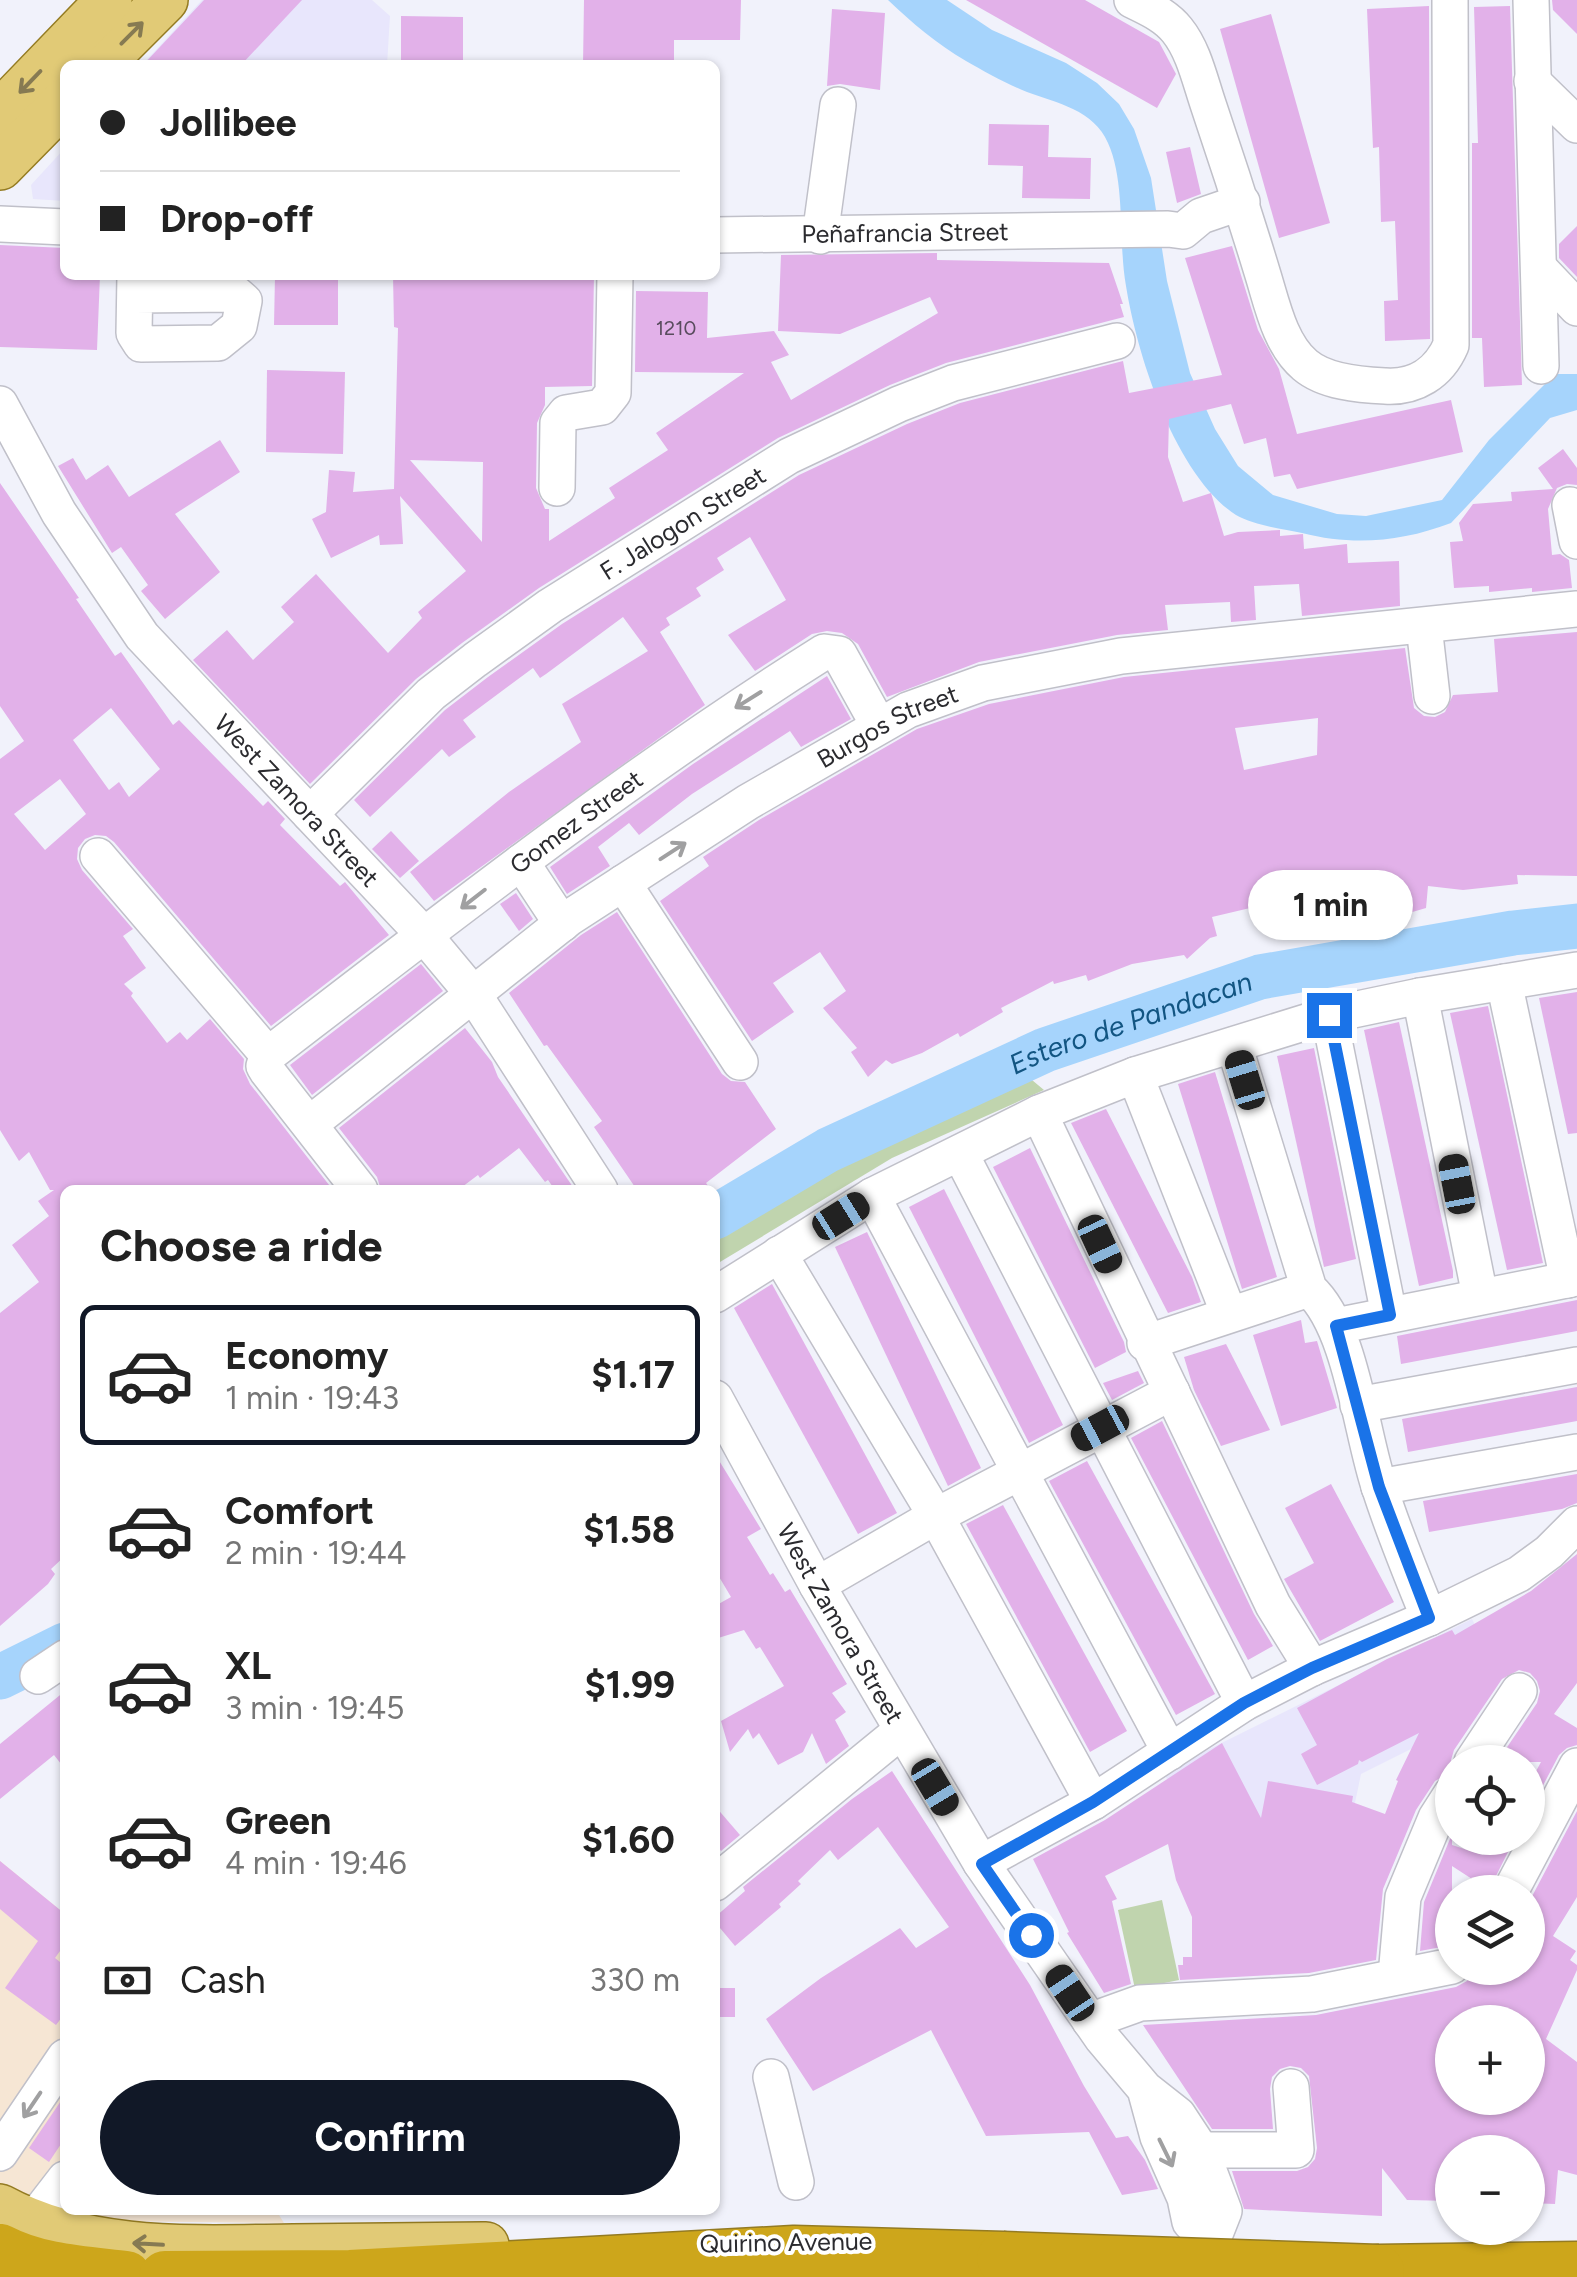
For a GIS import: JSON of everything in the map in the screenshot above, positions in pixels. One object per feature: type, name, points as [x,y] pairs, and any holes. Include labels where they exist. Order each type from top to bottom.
[{"type":"highway","points":[[8,2230],[47,2277]]},
{"type":"highway","points":[[8,2230],[14,2258],[126,2277]]},
{"type":"highway","points":[[166,2277],[350,2276],[794,2252],[1378,2271],[1577,2268]]},
{"type":"highway","points":[[737,2277],[1003,2258]]},
{"type":"main road","points":[[0,113],[109,0]]},
{"type":"main road","points":[[105,60],[164,0]]},
{"type":"main road","points":[[0,166],[60,106]]},
{"type":"main road","name":"Quirino Avenue","points":[[8,2230],[217,2248],[984,2240],[1215,2266],[1264,2243],[1408,2254],[1577,2256]]},
{"type":"street","points":[[1132,0],[1168,20],[1188,46],[1291,350],[1306,366],[1324,375],[1362,385],[1402,387],[1430,376],[1446,358],[1451,345],[1450,0]]},
{"type":"street","points":[[1531,0],[1541,366]]},
{"type":"street","points":[[1532,81],[1577,126]]},
{"type":"street","points":[[820,236],[838,105]]},
{"type":"street","name":"Peñafrancia Street","points":[[720,236],[1166,229],[1180,232],[1201,216],[1242,202]]},
{"type":"street","points":[[0,224],[60,227]]},
{"type":"street","points":[[1540,269],[1577,308]]},
{"type":"street","points":[[557,488],[558,424],[562,417],[602,407],[613,393],[616,280]]},
{"type":"street","points":[[135,285],[241,286],[244,301],[239,326],[218,343],[141,344],[134,333],[135,285]]},
{"type":"street","name":"F. Jalogon Street","points":[[310,814],[432,694],[475,660],[550,606],[790,456],[898,404],[953,383],[1118,341]]},
{"type":"street","name":"West Zamora Street","points":[[0,404],[59,513],[142,636],[424,935],[474,994],[597,1185]]},
{"type":"street","points":[[1570,506],[1577,541]]},
{"type":"street","name":"Burgos Street","points":[[311,1123],[562,924],[748,802],[908,710],[982,684],[1120,656],[1577,609]]},
{"type":"street","points":[[1424,626],[1432,696]]},
{"type":"street","name":"Gomez Street","points":[[266,1061],[521,862],[733,710],[824,652],[838,654],[880,726]]},
{"type":"street","points":[[98,856],[266,1061],[356,1185]]},
{"type":"street","points":[[521,862],[562,924]]},
{"type":"street","points":[[623,883],[740,1062]]},
{"type":"street","points":[[720,1292],[872,1196],[1039,1113],[1134,1075],[1329,1015],[1577,970]]},
{"type":"street","points":[[1336,1326],[1572,1279],[1504,982]]},
{"type":"street","points":[[1420,996],[1480,1296]]},
{"type":"street","points":[[1329,1015],[1390,1315]]},
{"type":"street","points":[[1234,1045],[1310,1290],[1320,1298],[1336,1326],[1379,1487],[1429,1618]]},
{"type":"street","points":[[1134,1075],[1229,1314]]},
{"type":"street","points":[[1039,1113],[1273,1606],[1312,1668]]},
{"type":"street","points":[[960,1153],[1244,1703]]},
{"type":"street","points":[[872,1196],[1170,1752]]},
{"type":"street","points":[[779,1254],[936,1516],[1093,1802]]},
{"type":"street","points":[[1146,1342],[1310,1290]]},
{"type":"street","points":[[1358,1406],[1577,1365]]},
{"type":"street","points":[[817,1584],[936,1516],[1172,1392]]},
{"type":"street","name":"West Zamora Street","points":[[720,1407],[901,1731],[982,1864],[1090,2022],[1144,2090],[1178,2114],[1201,2150],[1224,2211],[1215,2266]]},
{"type":"street","points":[[1379,1487],[1577,1452]]},
{"type":"street","points":[[982,1864],[1093,1802],[1244,1703],[1519,1574],[1577,1524]]},
{"type":"street","points":[[1483,1745],[1519,1691]]},
{"type":"street","points":[[720,1879],[901,1731]]},
{"type":"street","points":[[1519,1875],[1577,1766]]},
{"type":"street","points":[[1396,1976],[1404,1897],[1435,1820]]},
{"type":"street","points":[[1090,2022],[1140,2004],[1312,1994],[1435,1969]]},
{"type":"street","points":[[0,2152],[60,2065]]},
{"type":"street","points":[[771,2077],[796,2182]]},
{"type":"street","points":[[1201,2150],[1296,2150],[1291,2087]]},
{"type":"street","name":"West Zamora Street","points":[[1144,2090],[1158,2137],[1186,2198],[1190,2222],[1215,2266]]},
{"type":"street","points":[[8,2230],[60,2183]]},
{"type":"shaded area","points":[[202,0],[372,0],[390,16],[387,60],[147,60]]},
{"type":"shaded area","points":[[60,153],[60,201],[33,199],[31,185]]},
{"type":"shaded area","points":[[1472,1619],[1493,1661],[1417,1746],[1361,1774],[1347,1841],[1205,1845],[1163,1772]]},
{"type":"shaded area","points":[[0,1861],[60,1910],[60,2212],[38,2208],[0,2191]]},
{"type":"shaded area","points":[[74,2215],[279,2215],[284,2223],[105,2221]]},
{"type":"green space","points":[[1032,1080],[1044,1090],[892,1158],[720,1262],[720,1238],[759,1210],[953,1106]]},
{"type":"green space","points":[[1162,1900],[1179,1980],[1135,1989],[1118,1910]]},
{"type":"water","points":[[888,0],[947,0],[992,30],[1066,63],[1097,83],[1119,104],[1134,129],[1151,178],[1167,281],[1190,373],[1215,429],[1238,466],[1273,495],[1337,514],[1366,516],[1442,500],[1489,440],[1555,374],[1577,374],[1577,410],[1550,418],[1451,523],[1432,529],[1395,538],[1340,540],[1268,526],[1236,515],[1214,497],[1195,472],[1177,443],[1150,378],[1126,286],[1114,159],[1102,132],[1074,109],[1012,85],[955,54]]},
{"type":"building","points":[[204,0],[302,0],[246,60],[148,60]]},
{"type":"building","points":[[584,0],[741,0],[740,40],[674,40],[674,60],[583,60]]},
{"type":"building","points":[[966,0],[1085,0],[1159,42],[1176,74],[1157,108]]},
{"type":"building","points":[[1552,0],[1577,0],[1577,34],[1553,10]]},
{"type":"building","points":[[1429,6],[1430,339],[1385,341],[1384,301],[1398,300],[1395,221],[1381,222],[1379,147],[1373,148],[1367,9]]},
{"type":"building","points":[[1510,6],[1522,385],[1484,387],[1482,338],[1472,338],[1472,143],[1478,143],[1474,7]]},
{"type":"building","points":[[832,9],[885,13],[880,90],[827,86]]},
{"type":"building","points":[[1271,14],[1330,223],[1279,238],[1220,29]]},
{"type":"building","points":[[401,16],[463,17],[463,60],[401,60]]},
{"type":"building","points":[[989,124],[1049,125],[1048,157],[1091,158],[1090,199],[1022,198],[1023,166],[988,165]]},
{"type":"building","points":[[1190,147],[1201,194],[1177,203],[1166,152]]},
{"type":"building","points":[[1577,226],[1577,277],[1559,258],[1559,244]]},
{"type":"building","points":[[0,245],[60,248],[60,280],[100,280],[97,350],[0,347]]},
{"type":"building","points":[[1232,246],[1258,330],[1279,369],[1297,434],[1451,400],[1463,452],[1297,489],[1290,474],[1274,477],[1266,438],[1244,444],[1231,404],[1169,419],[1168,457],[1183,502],[1211,493],[1224,536],[1280,530],[1280,536],[1303,534],[1304,549],[1347,544],[1348,563],[1399,561],[1400,606],[1302,616],[1299,584],[1254,586],[1256,620],[1231,622],[1230,602],[1165,605],[1168,630],[1117,635],[979,662],[887,697],[858,644],[842,633],[812,634],[755,671],[728,635],[786,600],[750,537],[717,558],[724,570],[696,588],[701,596],[666,618],[670,625],[660,632],[705,705],[434,901],[410,872],[509,792],[581,742],[562,704],[648,651],[623,617],[540,678],[533,668],[463,720],[476,737],[449,757],[442,749],[370,817],[354,800],[445,710],[488,677],[562,624],[799,475],[960,403],[1123,361],[1129,393],[1222,375],[1185,258]]},
{"type":"building","points":[[937,253],[937,260],[1109,263],[1124,317],[946,363],[778,438],[539,588],[462,643],[416,679],[310,784],[193,660],[227,630],[253,660],[294,622],[281,607],[316,574],[388,653],[422,618],[418,612],[466,571],[400,496],[403,544],[380,545],[379,535],[331,558],[312,519],[326,512],[329,470],[355,472],[353,492],[394,489],[398,328],[394,327],[393,280],[594,280],[592,386],[545,387],[545,405],[537,423],[536,488],[545,509],[549,509],[549,541],[615,498],[609,488],[668,450],[656,433],[744,373],[635,372],[636,291],[708,292],[707,338],[774,331],[789,355],[771,362],[791,400],[938,313],[930,297],[840,334],[778,331],[781,255]],"holes":[[[410,460],[483,462],[482,542]]]},
{"type":"building","points":[[275,280],[338,280],[338,325],[274,325]]},
{"type":"building","points":[[267,370],[345,372],[343,454],[266,452]]},
{"type":"building","points":[[220,440],[240,472],[175,514],[220,572],[165,619],[141,591],[148,585],[121,547],[112,553],[58,466],[73,458],[86,480],[108,465],[129,497]]},
{"type":"building","points":[[1563,449],[1577,468],[1577,485],[1557,488],[1548,509],[1552,555],[1560,554],[1569,560],[1572,588],[1489,592],[1489,586],[1454,588],[1450,542],[1463,541],[1459,523],[1473,504],[1512,501],[1511,492],[1553,489],[1538,468]]},
{"type":"building","points":[[0,483],[115,656],[121,652],[173,725],[179,720],[263,806],[268,801],[285,819],[280,825],[340,886],[345,882],[389,935],[271,1026],[114,842],[95,835],[78,848],[82,870],[133,929],[123,936],[146,968],[124,984],[133,993],[131,996],[167,1043],[180,1032],[187,1040],[210,1019],[244,1059],[243,1069],[250,1084],[329,1185],[60,1185],[60,1561],[51,1569],[55,1574],[48,1584],[0,1626],[0,1313],[39,1282],[12,1245],[49,1216],[38,1201],[54,1190],[50,1190],[29,1152],[19,1161],[0,1130],[0,759],[24,741],[0,706]],"holes":[[[111,708],[160,769],[129,797],[119,782],[109,790],[73,740]],[[60,779],[86,814],[45,850],[14,814]]]},
{"type":"building","points":[[1577,632],[1577,876],[1517,875],[1518,884],[1463,890],[1428,886],[1426,908],[1409,913],[1388,913],[1388,896],[1345,896],[1347,910],[1299,921],[1298,916],[1270,920],[1267,904],[1212,917],[1217,936],[1187,959],[1184,955],[1132,964],[1088,981],[1086,975],[1054,984],[1053,981],[1001,1008],[1003,1012],[960,1037],[958,1033],[892,1064],[886,1060],[868,1077],[851,1052],[857,1048],[823,1008],[846,991],[820,952],[773,983],[794,1012],[752,1041],[660,901],[709,866],[703,857],[759,820],[917,729],[989,704],[1124,677],[1405,648],[1414,708],[1424,716],[1435,717],[1445,712],[1453,695],[1498,692],[1494,639]],"holes":[[[1318,718],[1317,755],[1244,770],[1235,728]]]},
{"type":"building","points":[[827,676],[851,719],[801,747],[790,731],[692,794],[639,835],[629,823],[598,847],[610,866],[567,894],[550,867],[693,764]]},
{"type":"building","points":[[391,831],[419,861],[400,878],[372,849]]},
{"type":"building","points":[[516,893],[533,919],[519,931],[500,904]]},
{"type":"building","points":[[617,912],[722,1074],[731,1081],[745,1082],[776,1129],[707,1185],[634,1185],[594,1127],[602,1121],[509,993],[581,935]]},
{"type":"building","points":[[421,964],[443,991],[312,1095],[290,1065]]},
{"type":"building","points":[[1577,992],[1577,1133],[1568,1134],[1539,998]]},
{"type":"building","points":[[1488,1006],[1543,1263],[1507,1270],[1450,1013]]},
{"type":"building","points":[[1399,1022],[1453,1271],[1453,1278],[1419,1286],[1364,1030]]},
{"type":"building","points":[[465,1028],[492,1062],[498,1077],[572,1185],[545,1182],[519,1148],[465,1185],[379,1185],[339,1128]]},
{"type":"building","points":[[1314,1048],[1356,1259],[1324,1267],[1277,1056]]},
{"type":"building","points":[[1215,1072],[1277,1277],[1242,1289],[1178,1084]]},
{"type":"building","points":[[1106,1109],[1201,1302],[1168,1313],[1071,1123]]},
{"type":"building","points":[[1030,1148],[1124,1342],[1126,1352],[1095,1368],[993,1167]]},
{"type":"building","points":[[944,1189],[1063,1425],[1029,1443],[909,1207]]},
{"type":"building","points":[[867,1232],[981,1468],[948,1486],[835,1247]]},
{"type":"building","points":[[772,1284],[897,1513],[858,1534],[734,1308]]},
{"type":"building","points":[[1577,1300],[1577,1331],[1401,1364],[1397,1336]]},
{"type":"building","points":[[1301,1320],[1305,1343],[1317,1341],[1337,1408],[1281,1426],[1253,1335]]},
{"type":"building","points":[[1226,1344],[1270,1430],[1221,1446],[1194,1390],[1184,1357]]},
{"type":"building","points":[[1138,1371],[1144,1383],[1112,1400],[1103,1383]]},
{"type":"building","points":[[1577,1387],[1577,1421],[1408,1452],[1402,1419]]},
{"type":"building","points":[[1162,1421],[1273,1646],[1248,1660],[1131,1438]]},
{"type":"building","points":[[1087,1461],[1215,1694],[1176,1715],[1049,1481]]},
{"type":"building","points":[[720,1462],[761,1529],[747,1537],[770,1575],[773,1573],[785,1592],[790,1589],[847,1684],[832,1693],[846,1712],[835,1720],[849,1746],[826,1764],[812,1733],[803,1752],[778,1765],[759,1733],[753,1739],[748,1729],[730,1752],[721,1721],[784,1686],[760,1647],[756,1649],[744,1630],[720,1637],[720,1603],[731,1597],[720,1578]]},
{"type":"building","points":[[1577,1474],[1577,1503],[1562,1509],[1429,1532],[1423,1501]]},
{"type":"building","points":[[1331,1484],[1394,1602],[1320,1641],[1284,1579],[1314,1563],[1285,1508]]},
{"type":"building","points":[[1003,1505],[1127,1731],[1090,1752],[966,1524]]},
{"type":"building","points":[[1577,1554],[1577,1683],[1554,1714],[1577,1728],[1577,1745],[1559,1755],[1545,1782],[1545,1745],[1509,1745],[1537,1703],[1540,1691],[1530,1673],[1519,1670],[1502,1679],[1457,1745],[1435,1745],[1435,1781],[1416,1810],[1383,1889],[1376,1960],[1309,1973],[1180,1980],[1178,1965],[1183,1965],[1183,1957],[1192,1957],[1192,1917],[1176,1880],[1168,1844],[1105,1876],[1117,1899],[1112,1901],[1131,1984],[1104,1993],[1067,1933],[1033,1859],[1105,1820],[1222,1743],[1261,1818],[1268,1781],[1353,1796],[1352,1802],[1385,1814],[1396,1780],[1419,1733],[1362,1762],[1359,1760],[1317,1785],[1301,1754],[1317,1745],[1297,1708],[1387,1659],[1452,1630],[1455,1635],[1531,1591]]},
{"type":"building","points":[[60,1695],[60,1763],[54,1755],[0,1799],[0,1744]]},
{"type":"building","points":[[892,1771],[1030,1985],[1116,2138],[1128,2136],[1158,2189],[1122,2195],[1089,2132],[986,2136],[931,2030],[813,2091],[766,2019],[821,1978],[900,1928],[916,1948],[949,1927],[878,1827],[838,1860],[830,1850],[798,1881],[801,1884],[779,1904],[781,1907],[735,1946],[720,1928],[720,1913],[745,1891],[743,1887]]},
{"type":"building","points":[[1577,1811],[1577,1897],[1553,1936],[1576,1951],[1570,1960],[1577,1970],[1546,2039],[1577,2062],[1577,2175],[1558,2170],[1555,2204],[1545,2204],[1545,2135],[1435,2135],[1435,2201],[1407,2200],[1382,2168],[1382,2216],[1244,2209],[1232,2171],[1297,2171],[1315,2159],[1309,2076],[1301,2068],[1290,2066],[1272,2077],[1273,2129],[1212,2129],[1143,2025],[1316,2015],[1456,1987],[1545,1985],[1543,1875]]},
{"type":"building","points":[[720,1812],[740,1835],[720,1850]]},
{"type":"building","points":[[1443,1855],[1506,1855],[1496,1875],[1466,1875],[1452,1866],[1452,1875],[1435,1875]]},
{"type":"building","points":[[0,1861],[60,1910],[60,1951],[55,1958],[60,1962],[60,2020],[56,2025],[5,1988],[38,1941],[0,1909]]},
{"type":"building","points":[[1435,1875],[1435,1948],[1420,1951],[1424,1902]]},
{"type":"building","points":[[720,1988],[735,1988],[735,2017],[720,2017]]},
{"type":"building","points":[[60,2102],[60,2146],[49,2162],[29,2148]]},
{"type":"waterway","name":"Estero de Pandacan","points":[[720,1214],[828,1150],[1045,1050],[1260,977],[1513,933],[1577,926]]},
{"type":"waterway","name":"Estero de Pandacan","points":[[0,1677],[60,1647]]},
{"type":"route","points":[[1031,1935],[982,1864],[1093,1802],[1244,1703],[1312,1668],[1429,1618],[1379,1487],[1336,1326],[1390,1315],[1329,1015]]}]
